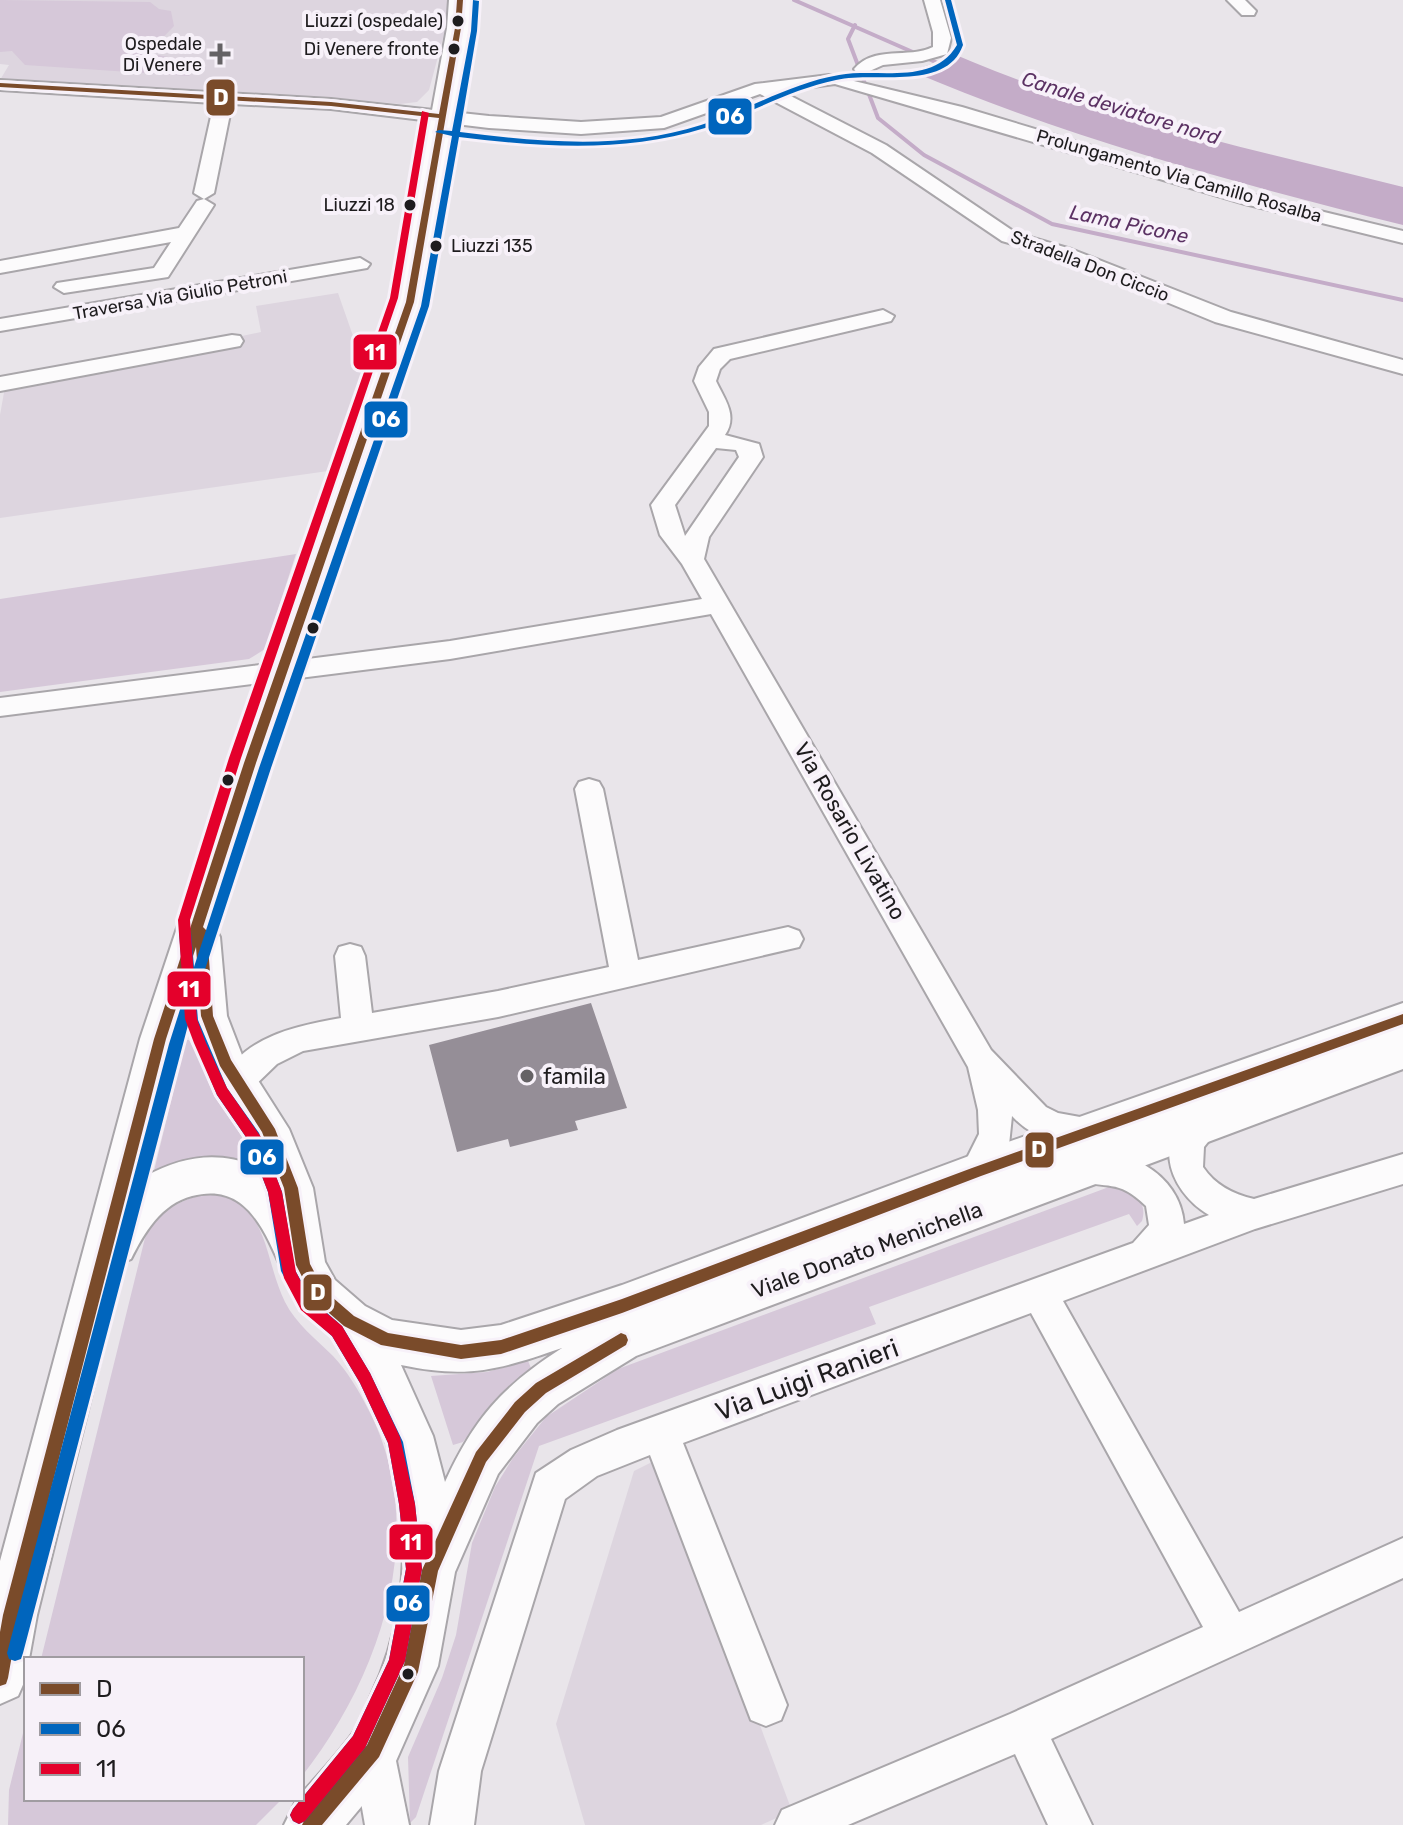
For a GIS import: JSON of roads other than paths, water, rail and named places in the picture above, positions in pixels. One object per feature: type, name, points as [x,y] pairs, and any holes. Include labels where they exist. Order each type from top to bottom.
[{"type":"main road","points":[[0,1678],[6,1632],[160,1039],[242,788],[410,302],[458,28],[460,0]]},
{"type":"main road","name":"Viale Donato Menichella","points":[[200,922],[207,1016],[236,1083],[268,1129],[291,1188],[303,1265],[319,1295],[349,1321],[386,1340],[435,1350],[461,1352],[501,1347],[622,1306],[977,1172],[1206,1123],[1403,1052]]},
{"type":"main road","name":"Viale Donato Menichella","points":[[311,1825],[373,1751],[412,1666],[430,1570],[481,1457],[520,1407],[580,1362],[621,1340],[1403,1019]]},
{"type":"main road","points":[[94,1286],[124,1225],[146,1200],[174,1184],[204,1174],[227,1175],[250,1184],[270,1203],[303,1265]]},
{"type":"main road","name":"Viale Donato Menichella","points":[[349,1321],[379,1370],[410,1437],[423,1502],[430,1570]]},
{"type":"street","points":[[0,85],[224,98],[581,128],[621,127],[684,116],[761,88],[832,72],[855,57],[925,57],[941,50],[944,39],[933,13],[932,0]]},
{"type":"street","points":[[832,72],[858,79],[864,65],[886,59]]},
{"type":"street","name":"Prolungamento Via Camillo Rosalba","points":[[863,71],[956,111]]},
{"type":"street","name":"Prolungamento Via Camillo Rosalba","points":[[832,72],[1252,200],[1403,237]]},
{"type":"street","name":"Stradella Don Ciccio","points":[[761,88],[879,149],[1009,237],[1064,253],[1223,317],[1403,367]]},
{"type":"street","points":[[64,287],[161,273],[204,199],[224,98]]},
{"type":"street","points":[[0,267],[187,233]]},
{"type":"street","name":"Traversa Via Giulio Petroni","points":[[0,325],[360,264]]},
{"type":"street","points":[[692,559],[697,537],[751,457],[751,449],[731,420],[720,412],[705,381],[710,367],[722,354],[883,316]]},
{"type":"street","points":[[0,384],[232,341]]},
{"type":"street","name":"Via Rosario Livatino","points":[[720,412],[720,426],[712,441],[663,505],[664,521],[681,550],[692,559],[980,1059]]},
{"type":"street","points":[[712,441],[741,444],[751,449]]},
{"type":"street","points":[[0,707],[284,672],[627,622],[718,604]]},
{"type":"street","points":[[589,789],[626,977]]},
{"type":"street","points":[[215,1038],[255,1047],[279,1045],[302,1038],[358,1030],[626,977],[788,939]]},
{"type":"street","points":[[350,956],[358,1030]]},
{"type":"street","points":[[236,1083],[253,1062],[279,1045]]},
{"type":"street","points":[[980,1059],[1034,1117],[1088,1150],[1102,1166],[1138,1176],[1153,1188],[1162,1203],[1166,1219],[1164,1235],[1155,1248],[1141,1257]]},
{"type":"street","points":[[977,1172],[992,1152],[997,1129],[980,1059]]},
{"type":"street","points":[[1206,1123],[1194,1133],[1187,1146],[1185,1161],[1190,1178],[1216,1204],[1235,1212],[1254,1214]]},
{"type":"street","name":"Via Luigi Ranieri","points":[[452,1825],[460,1771],[550,1487],[584,1463],[1254,1214],[1403,1169]]},
{"type":"street","points":[[1040,1294],[1229,1634]]},
{"type":"street","points":[[661,1434],[766,1705]]},
{"type":"street","points":[[797,1825],[1025,1729],[1229,1634],[1403,1558]]},
{"type":"street","points":[[1025,1729],[1070,1825]]},
{"type":"street","points":[[373,1751],[387,1825]]},
{"type":"waterway","name":"Canale deviatore nord","points":[[794,0],[854,26]]},
{"type":"waterway","name":"Canale deviatore nord","points":[[854,26],[940,64]]},
{"type":"waterway","name":"Lama Picone","points":[[854,26],[848,39],[878,118],[924,155],[1052,224],[1403,300]]},
{"type":"place","name":"Liuzzi (ospedale)","points":[[458,21]]},
{"type":"place","name":"Di Venere fronte","points":[[454,49]]},
{"type":"place","name":"Ospedale Di Venere","points":[[220,54]]},
{"type":"place","name":"Liuzzi 18","points":[[410,205]]},
{"type":"place","name":"Liuzzi 135","points":[[436,246]]},
{"type":"place","name":"famila","points":[[527,1076]]}]
